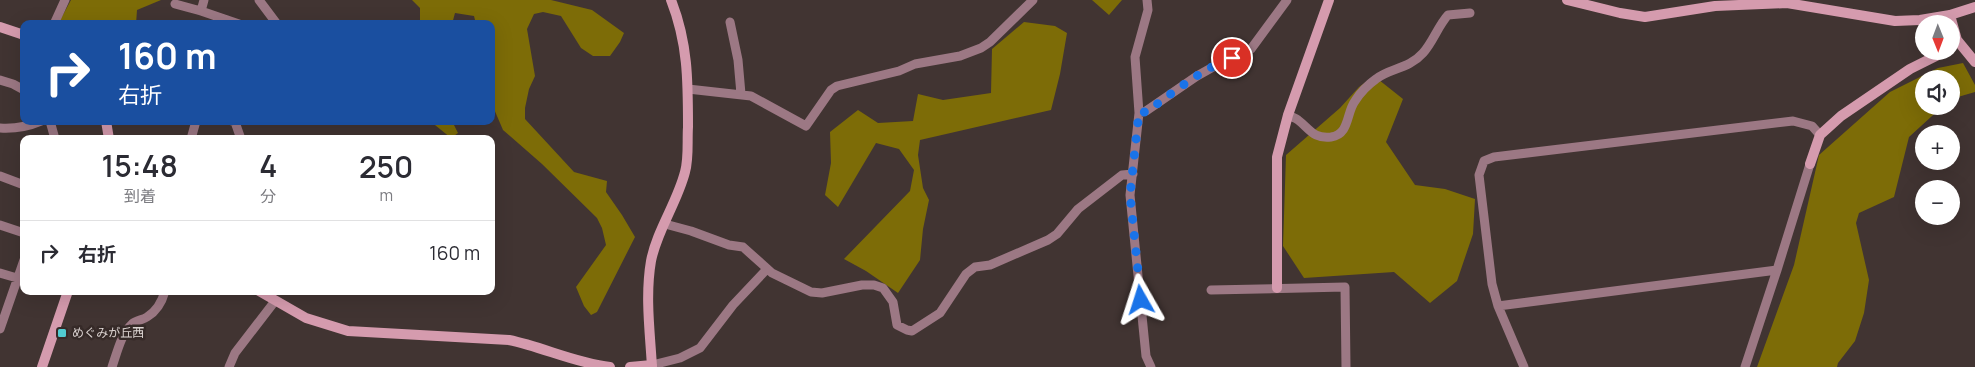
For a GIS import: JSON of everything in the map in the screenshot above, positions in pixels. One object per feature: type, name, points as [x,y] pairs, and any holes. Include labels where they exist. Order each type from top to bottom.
[{"type":"street","points":[[56,20],[65,0]]},
{"type":"street","points":[[201,11],[204,0]]},
{"type":"street","points":[[259,0],[274,20]]},
{"type":"street","points":[[652,366],[648,281],[652,258],[686,171],[688,89],[685,46],[671,0]]},
{"type":"street","points":[[688,89],[740,94],[761,100],[806,126],[831,90],[836,86],[899,71],[915,64],[960,56],[981,48],[990,42],[1033,0]]},
{"type":"street","points":[[1147,0],[1148,10],[1136,57],[1139,112],[1130,195],[1146,356],[1151,367]]},
{"type":"street","points":[[1139,112],[1146,112],[1197,76],[1222,62],[1252,49],[1286,0]]},
{"type":"street","points":[[1277,288],[1277,157],[1288,115],[1328,0]]},
{"type":"street","points":[[1567,0],[1645,17],[1716,6],[1787,3],[1895,21],[1915,20]]},
{"type":"street","points":[[175,4],[227,20]]},
{"type":"street","points":[[1950,15],[1975,7]]},
{"type":"street","points":[[1288,115],[1298,120],[1308,131],[1319,136],[1330,137],[1336,135],[1344,130],[1354,102],[1377,78],[1409,64],[1423,53],[1440,24],[1448,15],[1470,13]]},
{"type":"street","points":[[730,22],[738,60],[740,94]]},
{"type":"street","points":[[0,27],[20,34]]},
{"type":"street","points":[[1960,50],[1975,62]]},
{"type":"street","points":[[1744,367],[1820,134],[1841,116],[1910,69],[1928,60]]},
{"type":"street","points":[[0,80],[20,88]]},
{"type":"street","points":[[1524,367],[1498,306],[1492,284],[1479,175],[1484,161],[1494,157],[1793,121],[1812,126],[1820,134]]},
{"type":"street","points":[[0,128],[15,129],[32,125]]},
{"type":"street","points":[[664,224],[691,231],[729,245],[743,247],[767,269],[811,292],[822,293],[862,285],[874,285],[883,288],[893,302],[897,325],[912,331],[940,313],[966,274],[975,267],[990,265],[1048,240],[1057,234],[1078,209],[1122,176],[1133,174]]},
{"type":"street","points":[[0,176],[20,184]]},
{"type":"street","points":[[0,225],[20,232]]},
{"type":"street","points":[[630,367],[652,366],[680,358],[700,348],[733,305],[767,269]]},
{"type":"street","points":[[1,325],[20,270]]},
{"type":"street","points":[[1498,306],[1777,270]]},
{"type":"street","points":[[0,272],[17,278]]},
{"type":"street","points":[[1211,290],[1345,287],[1346,367]]},
{"type":"street","points":[[42,367],[67,295]]},
{"type":"street","points":[[112,367],[127,331],[133,323],[148,317],[158,308],[163,295]]},
{"type":"street","points":[[265,295],[306,318],[348,331],[509,340],[534,345],[592,365],[610,367]]},
{"type":"street","points":[[229,367],[235,353],[275,301]]},
{"type":"shaded area","points":[[71,0],[161,0],[137,10],[136,20],[60,20]]},
{"type":"shaded area","points":[[412,0],[551,0],[592,10],[624,33],[610,56],[593,56],[581,48],[561,16],[543,12],[534,14],[527,29],[535,76],[529,89],[525,119],[574,172],[607,181],[606,192],[635,237],[597,312],[591,315],[584,306],[576,287],[606,245],[602,228],[597,218],[542,164],[503,130],[495,111],[495,20],[475,20],[474,16],[455,13],[453,20],[420,20],[420,8]]},
{"type":"shaded area","points":[[1092,0],[1122,0],[1109,15]]},
{"type":"shaded area","points":[[1024,22],[1055,26],[1067,33],[1051,110],[920,140],[918,155],[923,188],[929,200],[923,229],[920,260],[898,293],[866,271],[844,259],[910,191],[914,170],[899,149],[876,143],[838,207],[825,195],[831,163],[830,132],[858,110],[878,123],[913,121],[918,94],[943,100],[991,93],[992,49]]},
{"type":"shaded area","points":[[1963,63],[1975,85],[1975,92],[1960,96],[1960,70],[1934,70]]},
{"type":"shaded area","points":[[1374,76],[1403,99],[1386,142],[1415,185],[1445,189],[1475,199],[1473,234],[1457,281],[1430,303],[1394,272],[1304,278],[1283,246],[1286,155],[1340,108],[1359,87]]},
{"type":"shaded area","points":[[1915,80],[1915,115],[1933,115],[1922,125],[1915,125],[1915,132],[1909,137],[1894,197],[1859,213],[1856,223],[1869,280],[1864,313],[1855,341],[1837,367],[1757,367],[1794,265],[1819,155],[1890,92]]},
{"type":"shaded area","points":[[435,125],[454,125],[458,133],[447,135]]},
{"type":"place","name":"めぐみが丘西","points":[[62,333]]},
{"type":"route","points":[[1141,300],[1130,195],[1139,112],[1146,112],[1197,76],[1232,58]]}]
